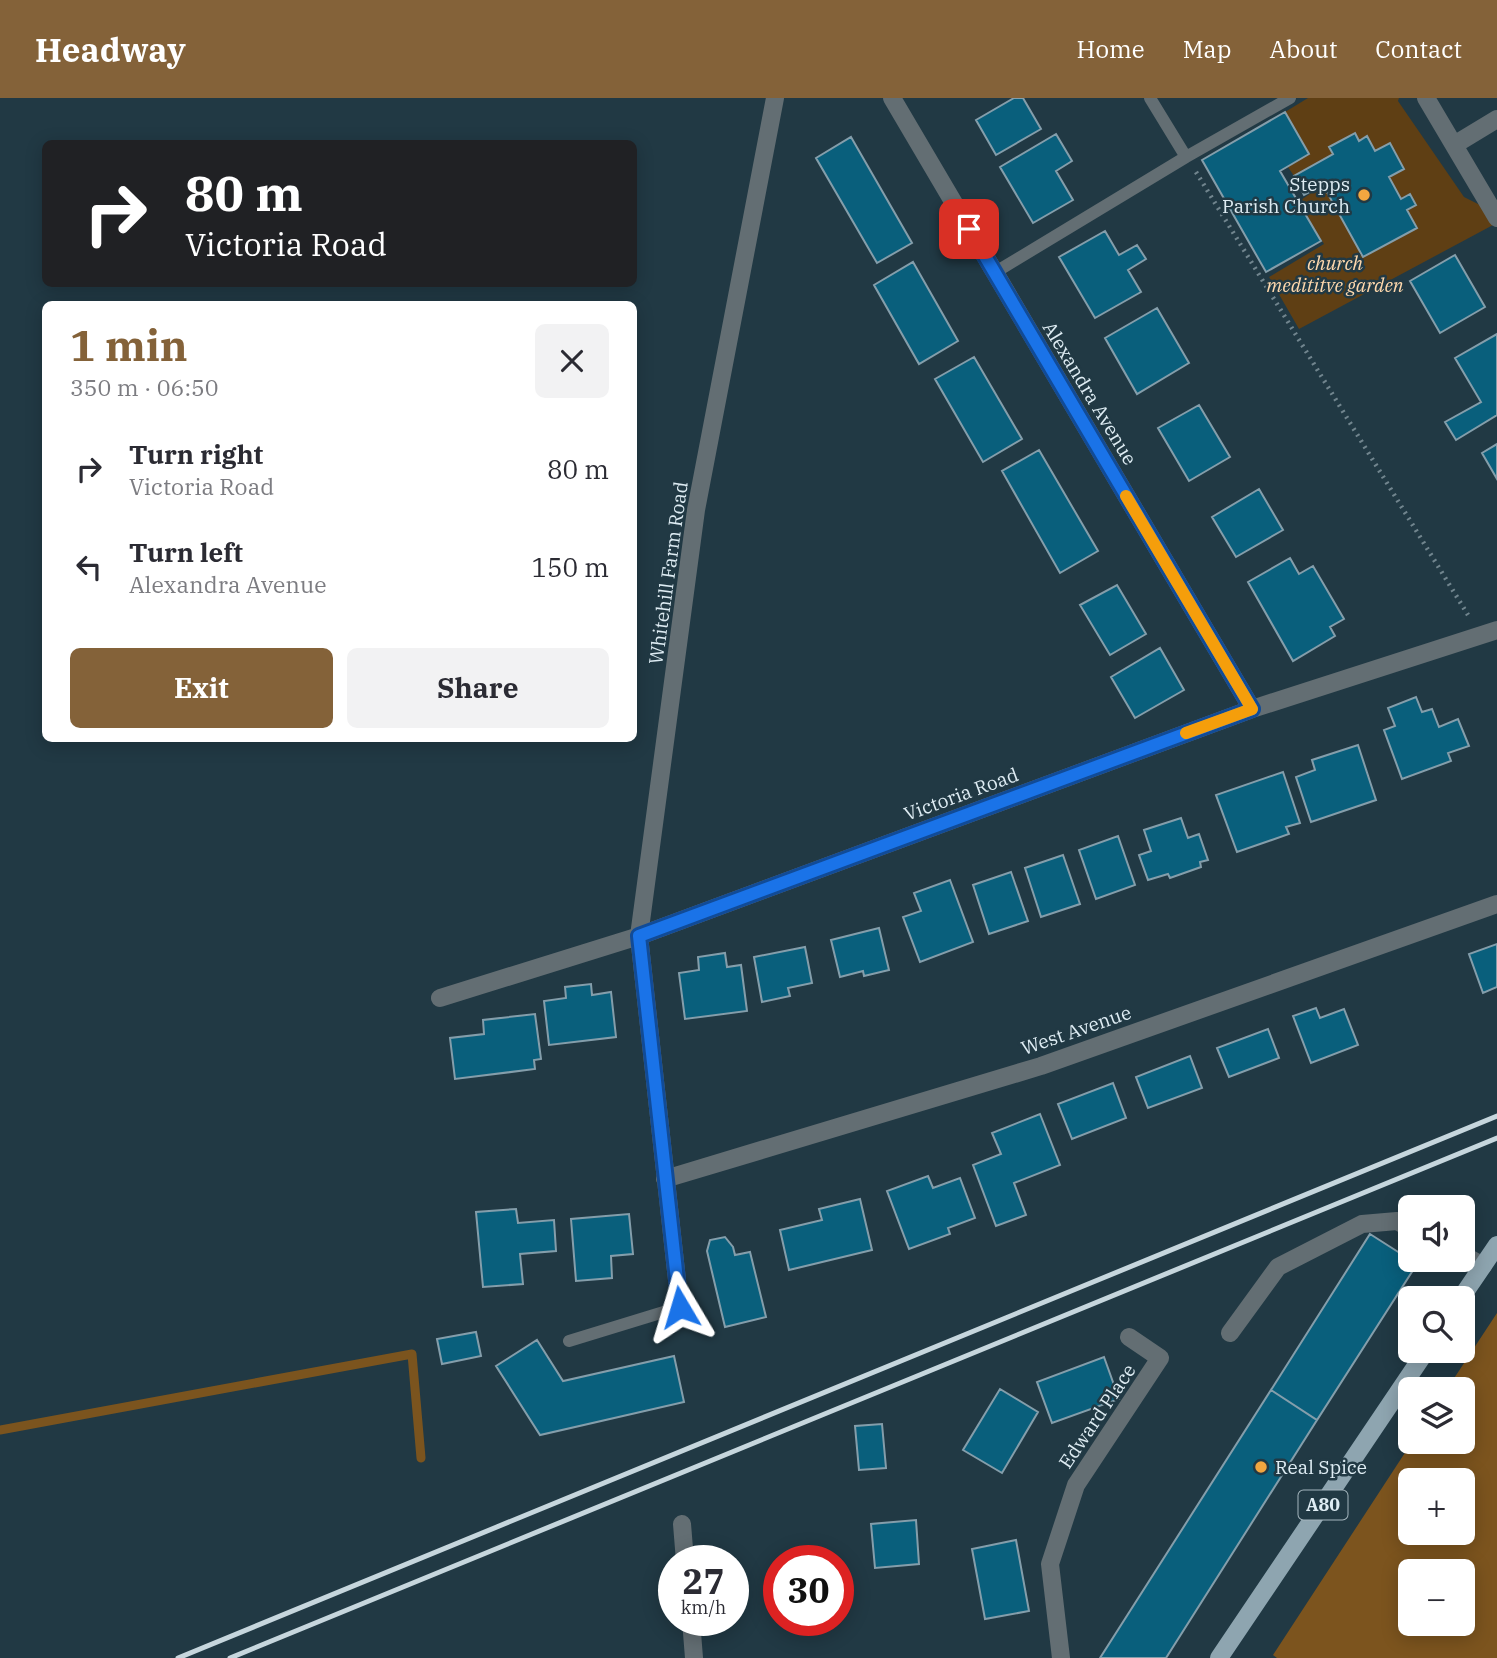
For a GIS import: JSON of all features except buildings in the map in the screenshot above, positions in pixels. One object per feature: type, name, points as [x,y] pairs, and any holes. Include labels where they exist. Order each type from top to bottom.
[{"type":"main road","points":[[1469,1286],[1497,1245]]},
{"type":"main road","name":"A80","points":[[1219,1658],[1418,1363]]},
{"type":"street","name":"Whitehill Farm Road","points":[[680,1307],[639,936],[696,510],[775,98]]},
{"type":"street","name":"Alexandra Avenue","points":[[892,98],[1252,709]]},
{"type":"street","points":[[1426,98],[1497,218]]},
{"type":"street","points":[[1454,145],[1497,118]]},
{"type":"street","name":"Victoria Road","points":[[440,998],[639,936],[1252,709],[1489,632]]},
{"type":"street","name":"West Avenue","points":[[665,1180],[1041,1066],[1497,904]]},
{"type":"street","points":[[1230,1333],[1278,1267],[1362,1224],[1398,1222]]},
{"type":"street","points":[[1475,1262],[1483,1266]]},
{"type":"street","name":"Edward Place","points":[[1061,1658],[1050,1564],[1076,1485],[1160,1358],[1129,1337]]},
{"type":"street","points":[[682,1524],[684,1545]]},
{"type":"street","points":[[692,1636],[694,1658]]},
{"type":"lane","points":[[1150,98],[1186,157]]},
{"type":"lane","points":[[995,273],[1186,157],[1290,98]]},
{"type":"lane","points":[[569,1341],[680,1307]]},
{"type":"path","points":[[1186,157],[1489,632]]},
{"type":"green space","name":"church medititve garden","points":[[1308,98],[1399,98],[1398,101],[1464,197],[1482,206],[1493,225],[1299,329],[1269,277],[1324,244],[1298,202],[1323,185],[1363,257],[1416,228],[1367,137],[1359,141],[1355,133],[1329,147],[1333,154],[1294,176],[1288,167],[1309,154],[1285,112]]},
{"type":"shaded area","points":[[1497,1313],[1497,1658],[1277,1658],[1273,1655],[1404,1454],[1475,1454],[1475,1377],[1455,1377],[1464,1363],[1475,1363],[1475,1346]]},
{"type":"waterway","points":[[0,1430],[412,1354],[421,1458]]},
{"type":"railway","points":[[178,1658],[1497,1116]]},
{"type":"railway","points":[[230,1658],[1497,1138]]},
{"type":"slow traffic","points":[[1126,496],[1252,709],[1186,733]]},
{"type":"place","name":"Stepps Parish Church","points":[[1364,195]]},
{"type":"place","name":"Real Spice","points":[[1261,1467]]},
{"type":"route","points":[[680,1307],[639,936],[1252,709],[969,229]]}]
